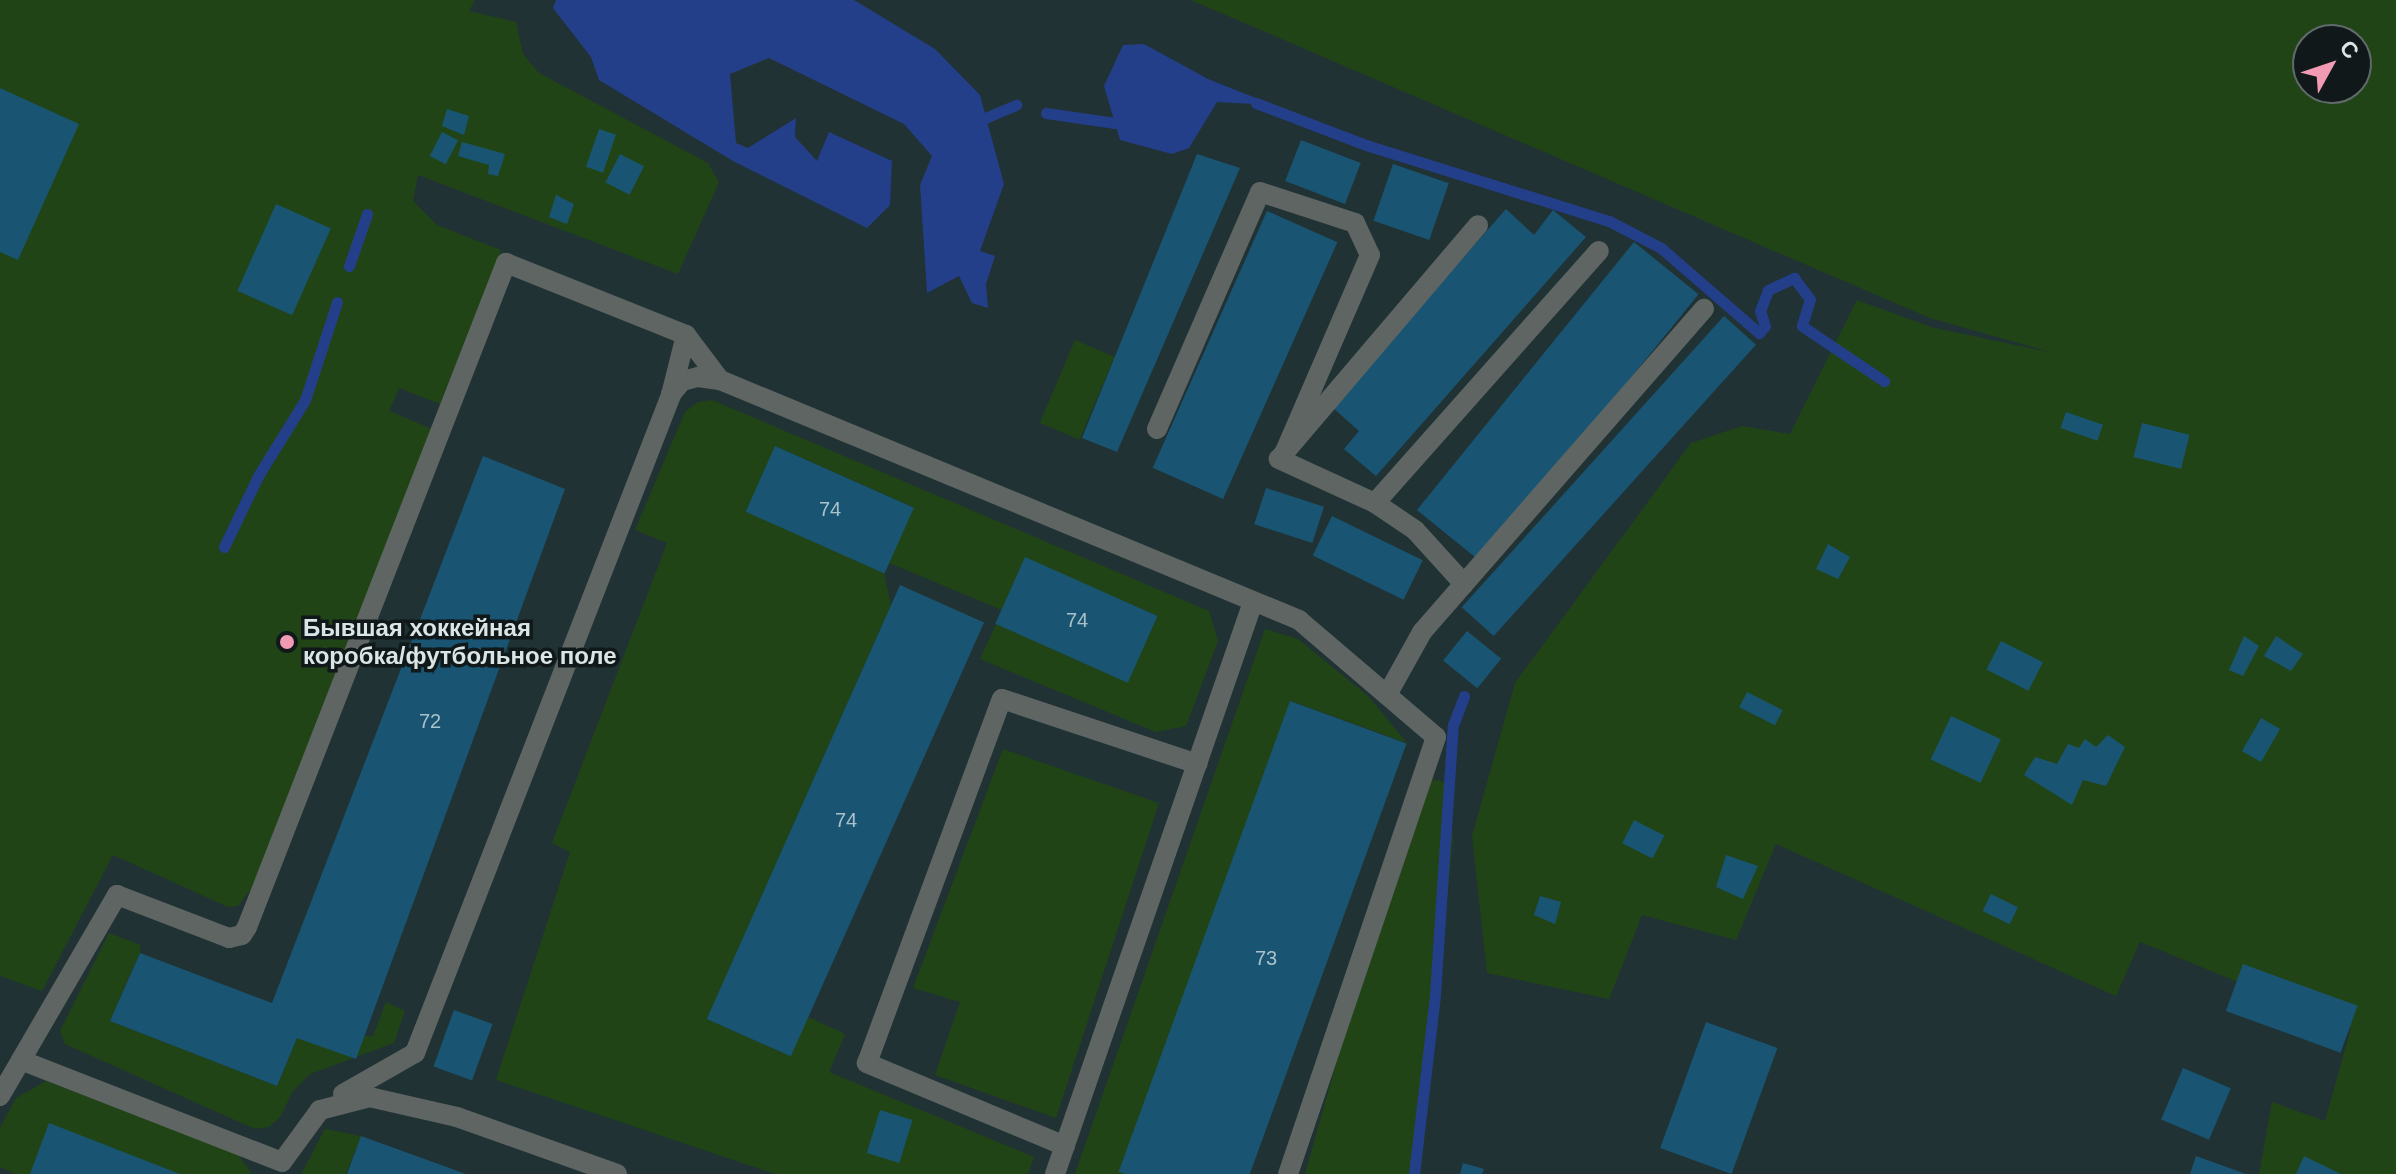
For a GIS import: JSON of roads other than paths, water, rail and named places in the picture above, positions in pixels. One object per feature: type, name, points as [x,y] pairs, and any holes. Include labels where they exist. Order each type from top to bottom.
[{"type":"lane","points":[[1157,429],[1260,192],[1355,223],[1370,255],[1284,454]]},
{"type":"lane","points":[[1464,584],[1415,530],[1375,503],[1279,459],[1478,225]]},
{"type":"lane","points":[[1375,503],[1599,251]]},
{"type":"lane","points":[[0,1096],[117,895],[229,938],[242,935],[247,927],[506,263],[686,335],[720,380]]},
{"type":"lane","points":[[1387,695],[1422,632],[1704,309]]},
{"type":"lane","points":[[21,1060],[280,1168],[320,1110],[415,1053],[671,395],[686,335]]},
{"type":"lane","points":[[671,395],[682,381],[720,380],[1299,620],[1436,737],[1288,1174]]},
{"type":"lane","points":[[1055,1174],[1253,602]]},
{"type":"lane","points":[[1065,1146],[867,1063],[1002,699],[1197,764]]},
{"type":"lane","points":[[320,1110],[370,1097],[457,1117],[617,1174]]},
{"type":"water","points":[[556,0],[854,0],[935,49],[980,95],[1004,184],[980,251],[995,256],[986,284],[988,308],[972,303],[959,276],[927,293],[920,185],[932,156],[904,124],[769,58],[730,74],[736,143],[748,148],[796,118],[795,137],[817,161],[829,132],[892,161],[890,205],[867,228],[733,161],[599,80],[591,57],[553,8]]},
{"type":"water","points":[[1144,44],[1208,79],[1273,105],[1217,102],[1189,148],[1172,154],[1120,140],[1104,86],[1123,45]]},
{"type":"waterway","points":[[1256,103],[1366,145],[1609,221],[1661,248],[1759,333],[1765,326],[1760,311],[1768,290],[1794,278],[1810,299],[1802,326],[1884,381]]},
{"type":"waterway","points":[[985,118],[1016,105]]},
{"type":"waterway","points":[[1046,113],[1115,123],[1128,120]]},
{"type":"waterway","points":[[349,266],[367,214]]},
{"type":"waterway","points":[[224,547],[258,476],[305,400],[337,302]]},
{"type":"waterway","points":[[1414,1174],[1435,994],[1453,725],[1464,696]]},
{"type":"place","name":"Бывшая хоккейная коробка/футбольное поле","points":[[287,642]]}]
